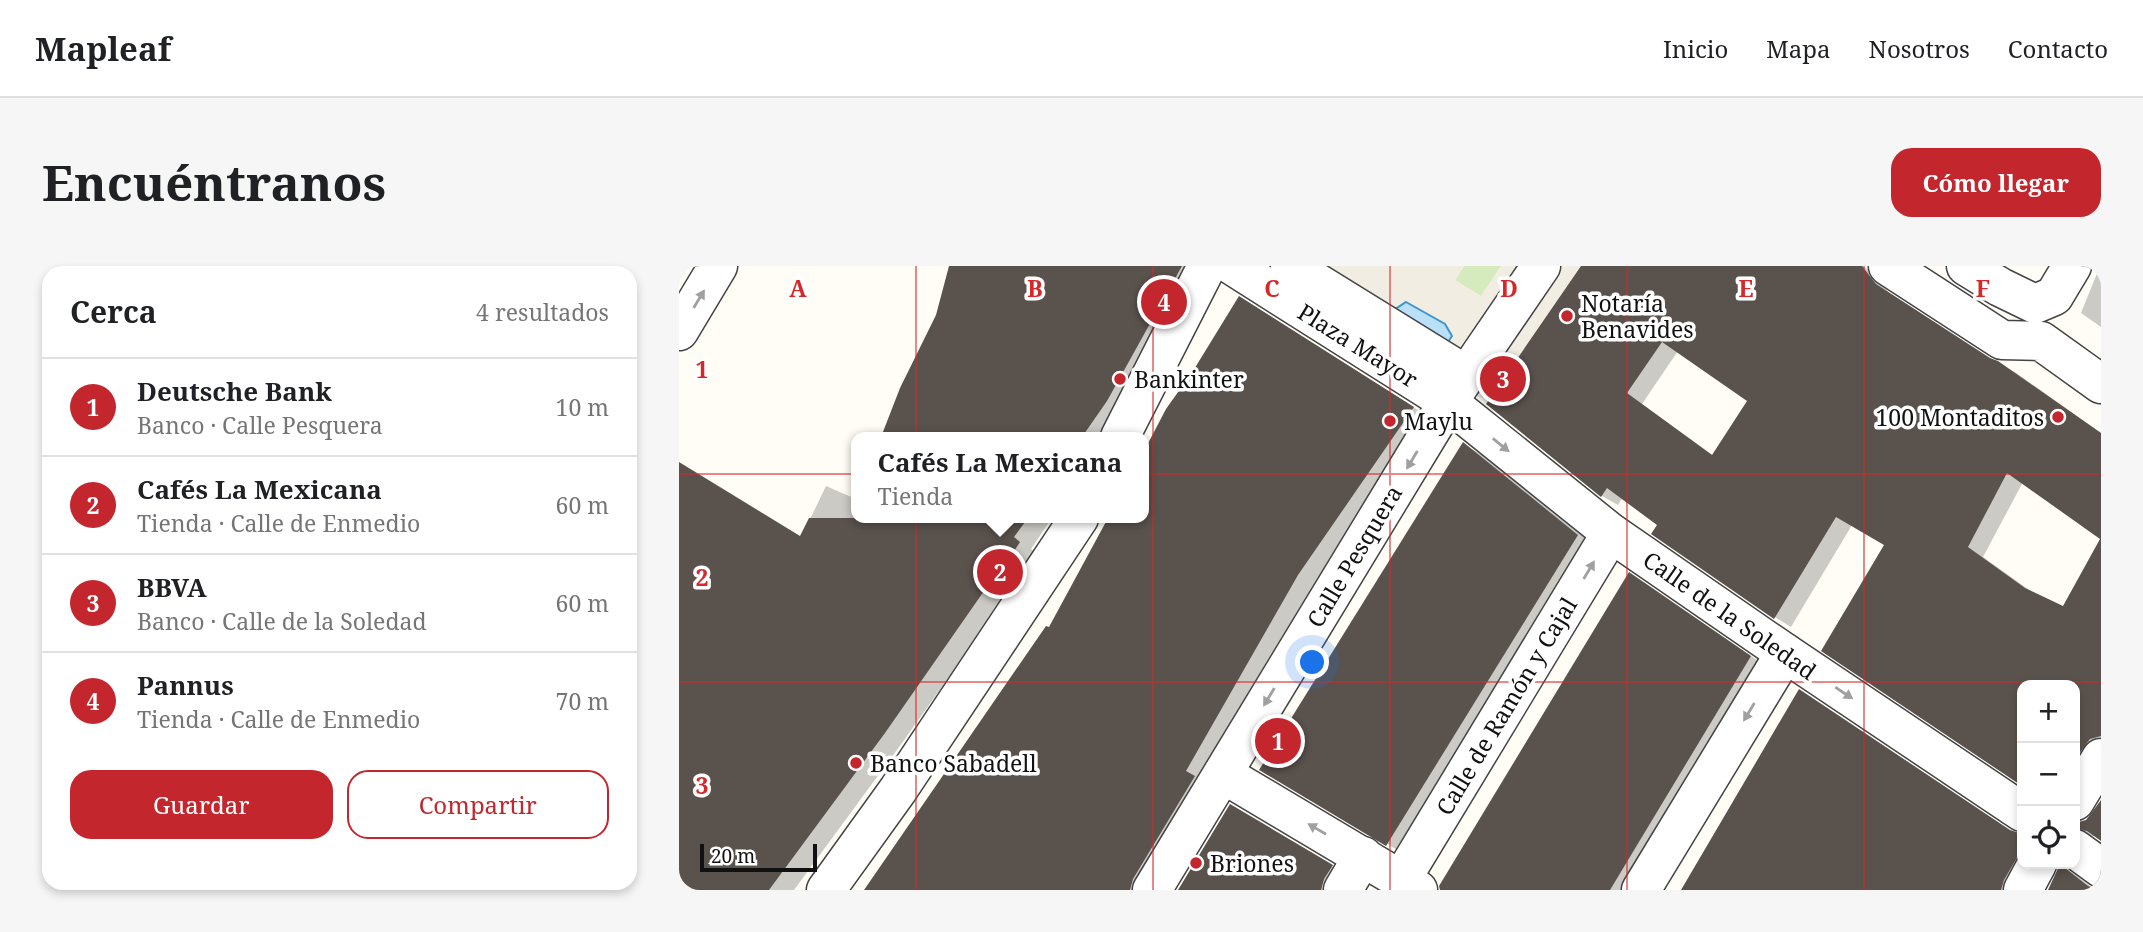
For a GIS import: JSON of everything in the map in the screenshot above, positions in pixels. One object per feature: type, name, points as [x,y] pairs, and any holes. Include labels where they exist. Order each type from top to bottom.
[{"type":"street","points":[[679,331],[718,266]]},
{"type":"street","points":[[1123,432],[1207,266]]},
{"type":"street","name":"Plaza Mayor","points":[[1233,266],[1457,389]]},
{"type":"street","points":[[1290,266],[1457,389]]},
{"type":"street","name":"Calle Pesquera","points":[[1152,890],[1457,389],[1541,266]]},
{"type":"street","points":[[1888,266],[2002,341],[2038,322],[2072,266]]},
{"type":"street","points":[[1966,266],[2000,287],[2101,384]]},
{"type":"street","name":"Calle de la Soledad","points":[[1457,389],[1611,533],[2017,809]]},
{"type":"street","points":[[826,890],[898,790],[1076,523]]},
{"type":"street","name":"Calle de Ramón y Cajal","points":[[1410,885],[1611,533]]},
{"type":"street","points":[[1641,890],[1785,653]]},
{"type":"street","points":[[2080,793],[2101,758]]},
{"type":"street","points":[[1223,774],[1410,885]]},
{"type":"street","points":[[2080,853],[2101,868]]},
{"type":"street","points":[[1343,890],[1363,856]]},
{"type":"street","points":[[2023,890],[2035,869]]},
{"type":"green space","points":[[1464,266],[1501,266],[1481,297],[1455,280]]},
{"type":"shaded area","points":[[1253,266],[1301,266],[1325,272],[1330,266],[1464,266],[1455,280],[1481,296],[1501,266],[1581,266],[1488,400],[1456,390]]},
{"type":"water","points":[[1406,302],[1445,324],[1452,336],[1448,342],[1394,310]]},
{"type":"building","points":[[949,266],[1182,266],[1107,401],[1085,432],[883,432],[900,388],[936,315]]},
{"type":"building","points":[[1581,266],[1862,266],[1876,284],[1998,361],[2101,433],[2101,736],[2090,739],[2080,752],[2080,680],[2017,680],[2017,783],[1821,651],[1884,545],[1836,517],[1774,619],[1651,534],[1657,525],[1607,488],[1601,497],[1486,404]],"holes":[[[1662,342],[1747,401],[1712,455],[1627,393]],[[2007,473],[2100,539],[2063,606],[2025,588],[1968,547]]]},
{"type":"building","points":[[1239,296],[1414,407],[1298,575],[1186,771],[1195,776],[1133,879],[1130,890],[864,890],[1046,626],[1049,627],[1105,523],[1149,523],[1149,441],[1166,409]]},
{"type":"building","points":[[1463,442],[1578,535],[1386,846],[1259,770]]},
{"type":"building","points":[[679,462],[800,536],[809,518],[851,518],[851,523],[1024,523],[1014,537],[1020,542],[987,593],[984,591],[885,733],[769,890],[679,890]]},
{"type":"building","points":[[1629,572],[1751,656],[1610,890],[1440,890],[1439,886]]},
{"type":"building","points":[[1799,689],[2017,832],[2017,858],[2001,890],[1681,890]]},
{"type":"building","points":[[2101,800],[2101,841],[2080,829],[2080,822],[2086,820]]},
{"type":"building","points":[[1230,804],[1333,865],[1321,890],[1178,890]]},
{"type":"building","points":[[2058,869],[2066,869],[2088,886],[2101,890],[2048,890]]},
{"type":"place","name":"Pannus","points":[[1164,302]]},
{"type":"place","name":"Notaría Benavides","points":[[1567,316]]},
{"type":"place","name":"Bankinter","points":[[1120,379]]},
{"type":"place","name":"BBVA","points":[[1503,379]]},
{"type":"place","name":"100 Montaditos","points":[[2058,417]]},
{"type":"place","name":"Maylu","points":[[1390,421]]},
{"type":"place","name":"Cafés La Mexicana","points":[[1000,572]]},
{"type":"place","name":"Deutsche Bank","points":[[1278,741]]},
{"type":"place","name":"Banco Sabadell","points":[[856,763]]},
{"type":"place","name":"Briones","points":[[1196,863]]}]
